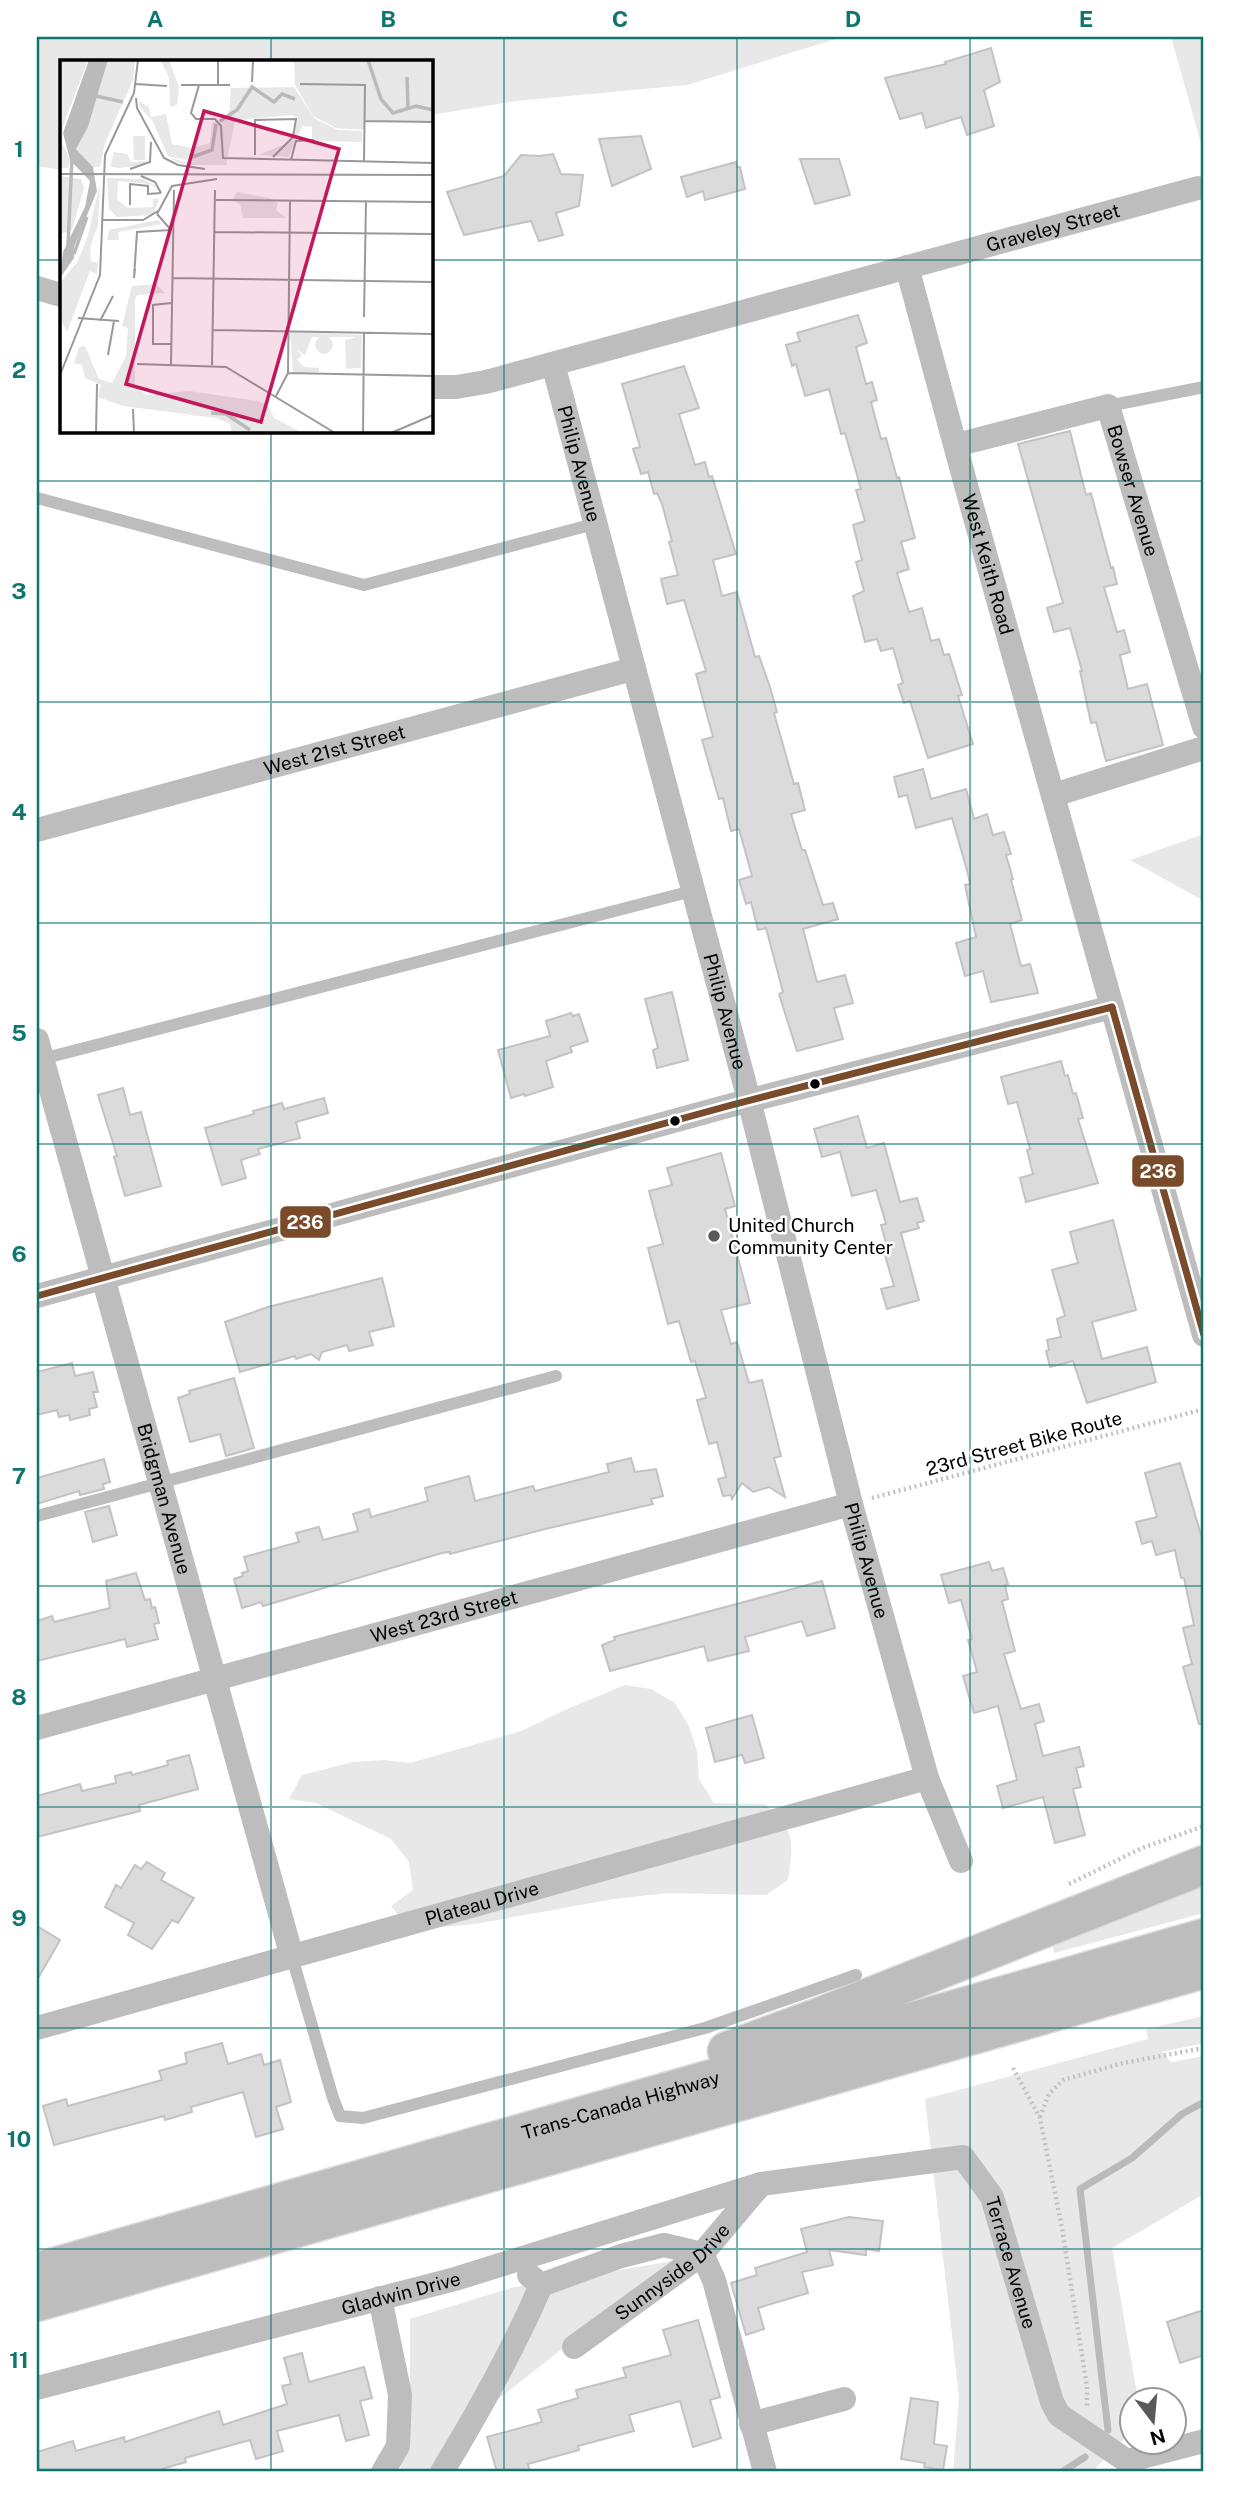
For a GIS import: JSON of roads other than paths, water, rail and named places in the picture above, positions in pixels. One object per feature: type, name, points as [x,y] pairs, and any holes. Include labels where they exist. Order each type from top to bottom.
[{"type":"highway","points":[[310,2194],[765,2037],[1204,1865]]},
{"type":"highway","name":"Trans-Canada Highway","points":[[37,2272],[1204,1938]]},
{"type":"highway","name":"Trans-Canada Highway","points":[[37,2302],[1204,1969]]},
{"type":"highway","points":[[867,2066],[1204,1996]]},
{"type":"street","name":"Graveley Street","points":[[907,267],[1198,188]]},
{"type":"street","points":[[432,387],[486,383],[907,267]]},
{"type":"street","name":"West Keith Road","points":[[907,267],[1204,1335]]},
{"type":"street","points":[[37,288],[60,295]]},
{"type":"street","name":"Philip Avenue","points":[[553,364],[749,1100],[850,1504],[927,1778],[961,1861]]},
{"type":"street","name":"Bowser Avenue","points":[[956,445],[1108,406],[1204,727]]},
{"type":"street","name":"West 21st Street","points":[[37,831],[633,669]]},
{"type":"street","points":[[1054,795],[1204,748]]},
{"type":"street","points":[[37,1296],[749,1100],[1112,1007]]},
{"type":"street","name":"Bridgman Avenue","points":[[38,1053],[104,1277],[292,1957]]},
{"type":"street","name":"West 23rd Street","points":[[37,1728],[850,1504]]},
{"type":"street","name":"Plateau Drive","points":[[37,2028],[927,1778]]},
{"type":"street","name":"Terrace Avenue","points":[[761,2184],[964,2157],[992,2197],[1052,2402],[1059,2416],[1127,2461],[1204,2441]]},
{"type":"street","name":"Sunnyside Drive","points":[[574,2347],[702,2254],[761,2184]]},
{"type":"street","name":"Gladwin Drive","points":[[37,2388],[520,2259],[761,2184]]},
{"type":"street","points":[[442,2472],[519,2336],[541,2285],[621,2256],[664,2245],[702,2254],[713,2280],[765,2472]]},
{"type":"street","points":[[520,2259],[527,2273],[541,2285]]},
{"type":"street","points":[[380,2298],[400,2395],[398,2446],[383,2472]]},
{"type":"street","points":[[751,2424],[844,2399]]},
{"type":"lane","points":[[1108,406],[1204,387]]},
{"type":"lane","points":[[37,498],[364,585],[594,524]]},
{"type":"lane","points":[[38,1053],[692,891]]},
{"type":"lane","points":[[37,1516],[556,1376]]},
{"type":"lane","points":[[292,1957],[340,2116],[363,2118],[705,2028],[856,1975]]},
{"type":"waterway","points":[[1108,2430],[1080,2189],[1132,2158],[1182,2114],[1204,2102]]},
{"type":"waterway","points":[[1062,2472],[1085,2457]]},
{"type":"place","name":"United Church Community Center","points":[[714,1236]]}]
